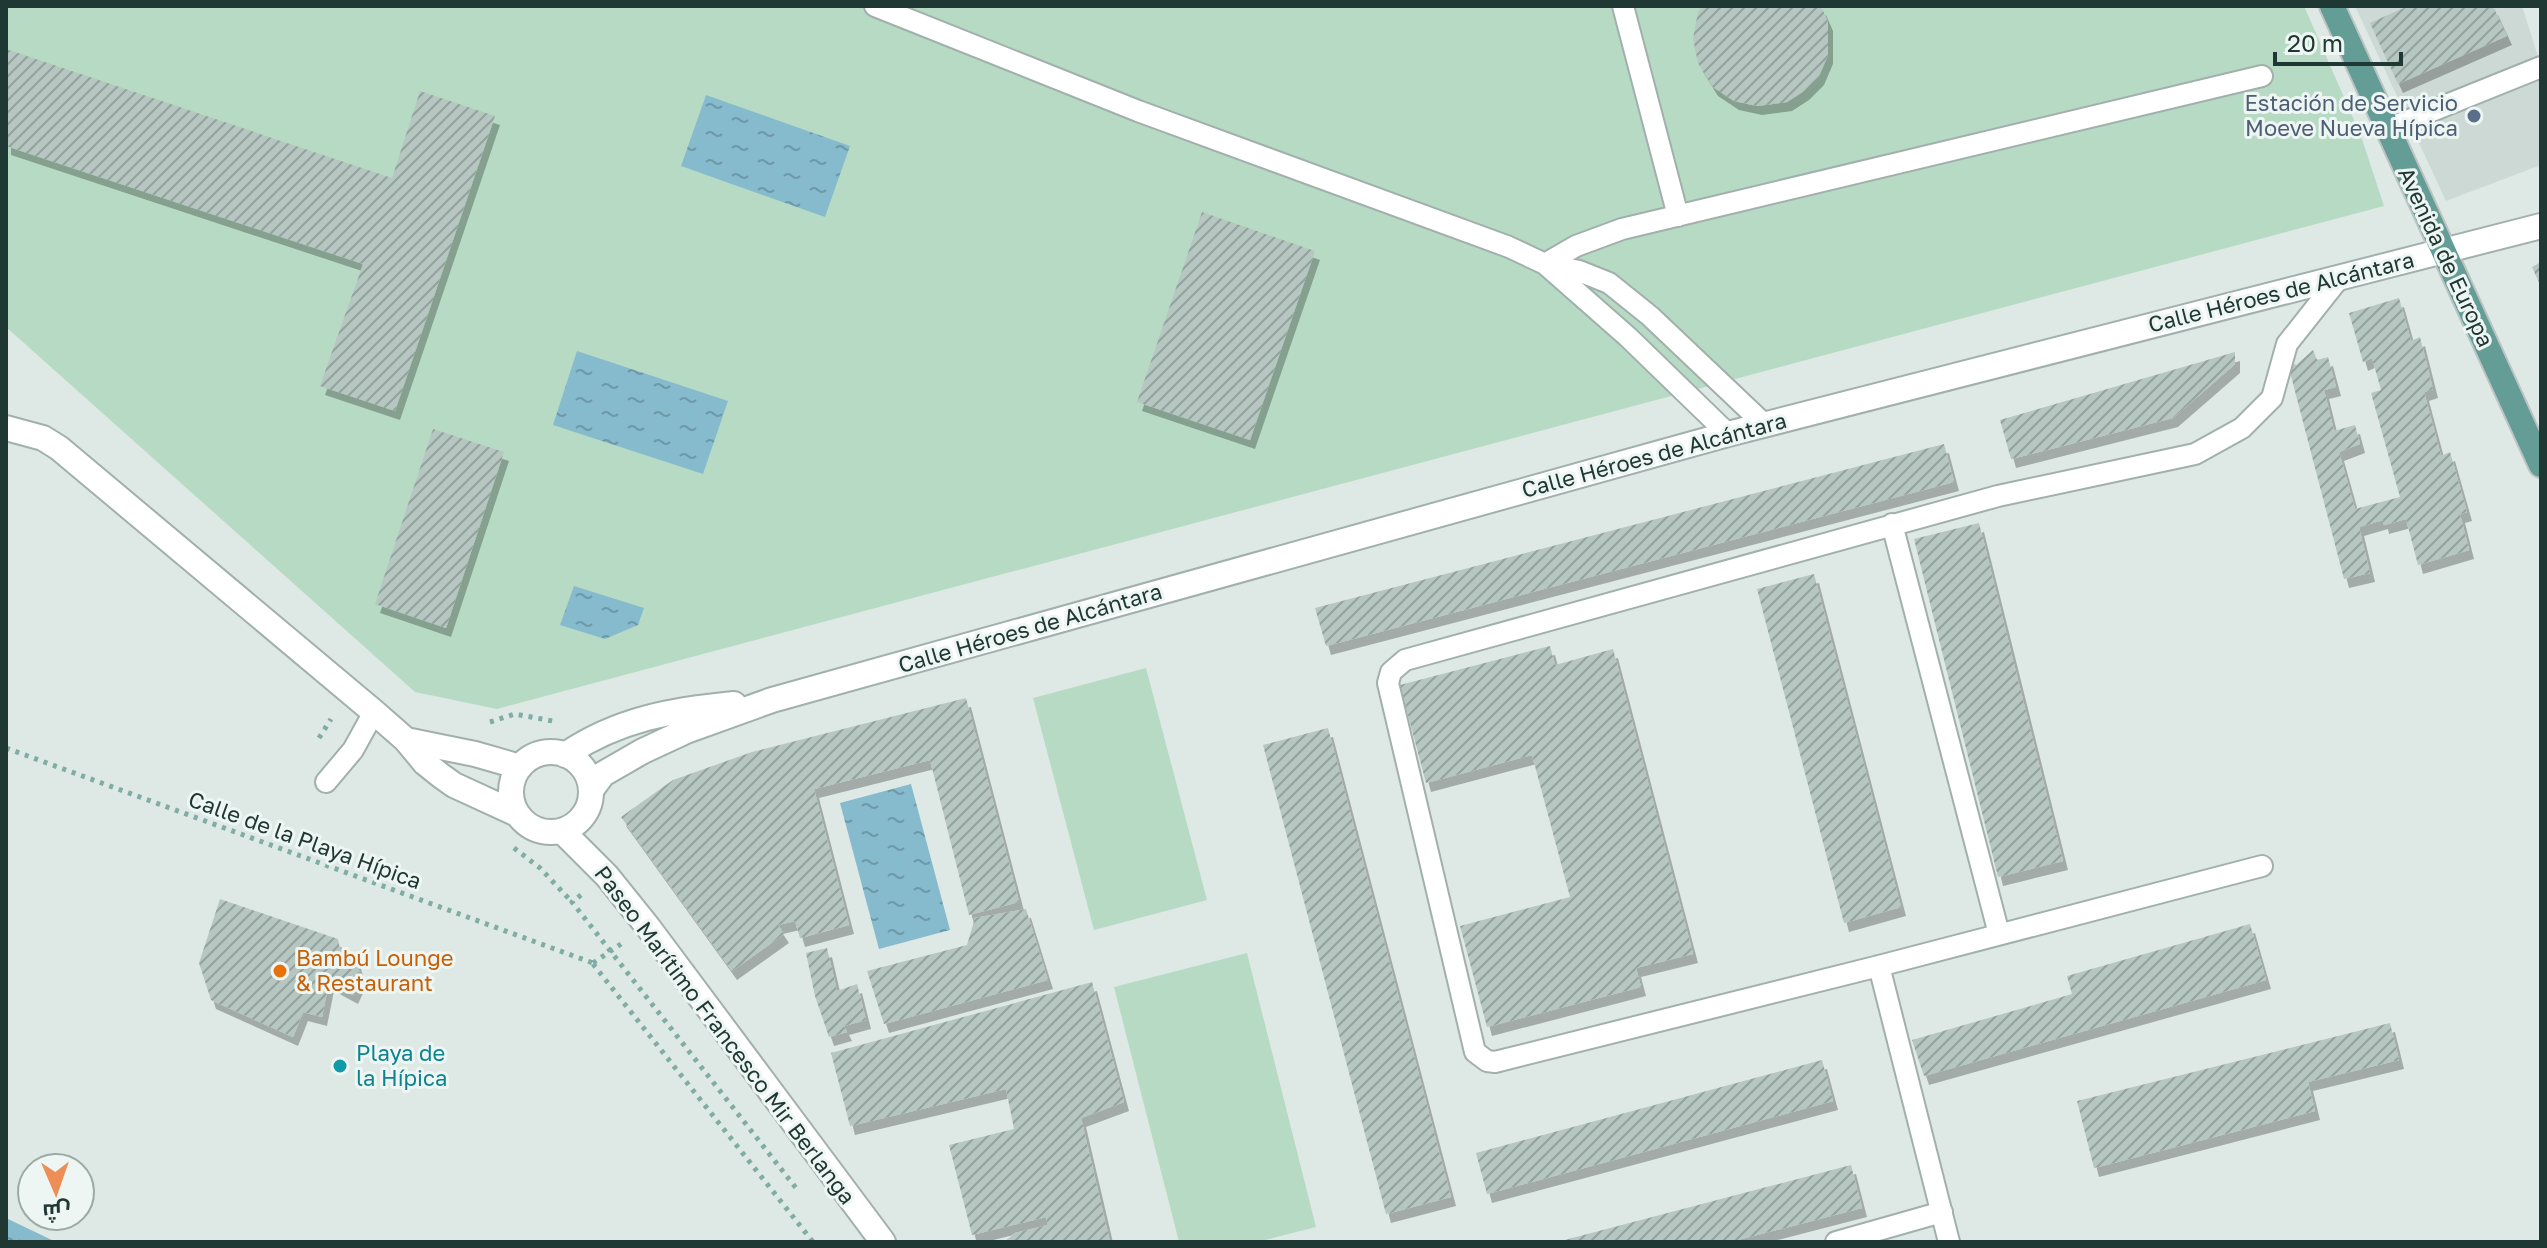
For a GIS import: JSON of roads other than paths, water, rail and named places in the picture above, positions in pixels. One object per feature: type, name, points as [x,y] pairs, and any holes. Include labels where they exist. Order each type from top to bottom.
[{"type":"main road","name":"Avenida de Europa","points":[[2332,6],[2541,465]]},
{"type":"street","name":"Calle Héroes de Alcántara","points":[[772,700],[1728,434],[2541,226]]},
{"type":"street","points":[[6,428],[43,438],[59,448],[374,712],[440,775],[454,785],[517,814]]},
{"type":"street","points":[[565,755],[588,740],[628,723],[673,710],[772,700]]},
{"type":"street","points":[[591,790],[603,774],[643,751],[686,731],[772,700]]},
{"type":"street","points":[[406,740],[520,767]]},
{"type":"street","points":[[553,752],[565,755],[575,760],[589,778],[590,801],[581,819],[562,831],[545,832],[528,826],[517,814],[512,802],[513,778],[529,758],[553,752]]},
{"type":"street","name":"Paseo Marítimo Francesco Mir Berlanga","points":[[562,831],[607,876],[648,927],[883,1242]]},
{"type":"lane","points":[[875,6],[1138,111],[1509,247],[1545,264],[1579,271],[1609,283],[1631,299],[1765,425]]},
{"type":"lane","points":[[1623,6],[1678,216]]},
{"type":"lane","points":[[2387,129],[2541,67]]},
{"type":"lane","points":[[1545,264],[1598,236],[2262,76]]},
{"type":"lane","points":[[1545,264],[1628,337],[1728,434]]},
{"type":"lane","points":[[2262,866],[1495,1062],[1481,1058],[1475,1052],[1388,683],[1391,672],[1405,660],[1998,496],[2195,454],[2242,428],[2272,398],[2287,344],[2340,277]]},
{"type":"lane","points":[[1892,524],[1999,934]]},
{"type":"lane","points":[[326,782],[353,750],[374,712]]},
{"type":"lane","points":[[1879,966],[1949,1242]]},
{"type":"lane","points":[[1836,1242],[1942,1212]]},
{"type":"water","points":[[706,95],[850,146],[825,217],[681,166]]},
{"type":"water","points":[[577,351],[728,401],[703,474],[553,425]]},
{"type":"water","points":[[574,586],[644,608],[638,625],[605,639],[560,625]]},
{"type":"water","points":[[911,784],[950,930],[879,949],[840,803]]},
{"type":"water","points":[[6,1218],[16,1223],[16,1232],[35,1232],[56,1242],[6,1242]]},
{"type":"place","name":"Estación de Servicio Moeve Nueva Hípica","points":[[2474,116]]},
{"type":"place","name":"Bambú Lounge & Restaurant","points":[[280,971]]},
{"type":"place","name":"Playa de la Hípica","points":[[340,1066]]}]
